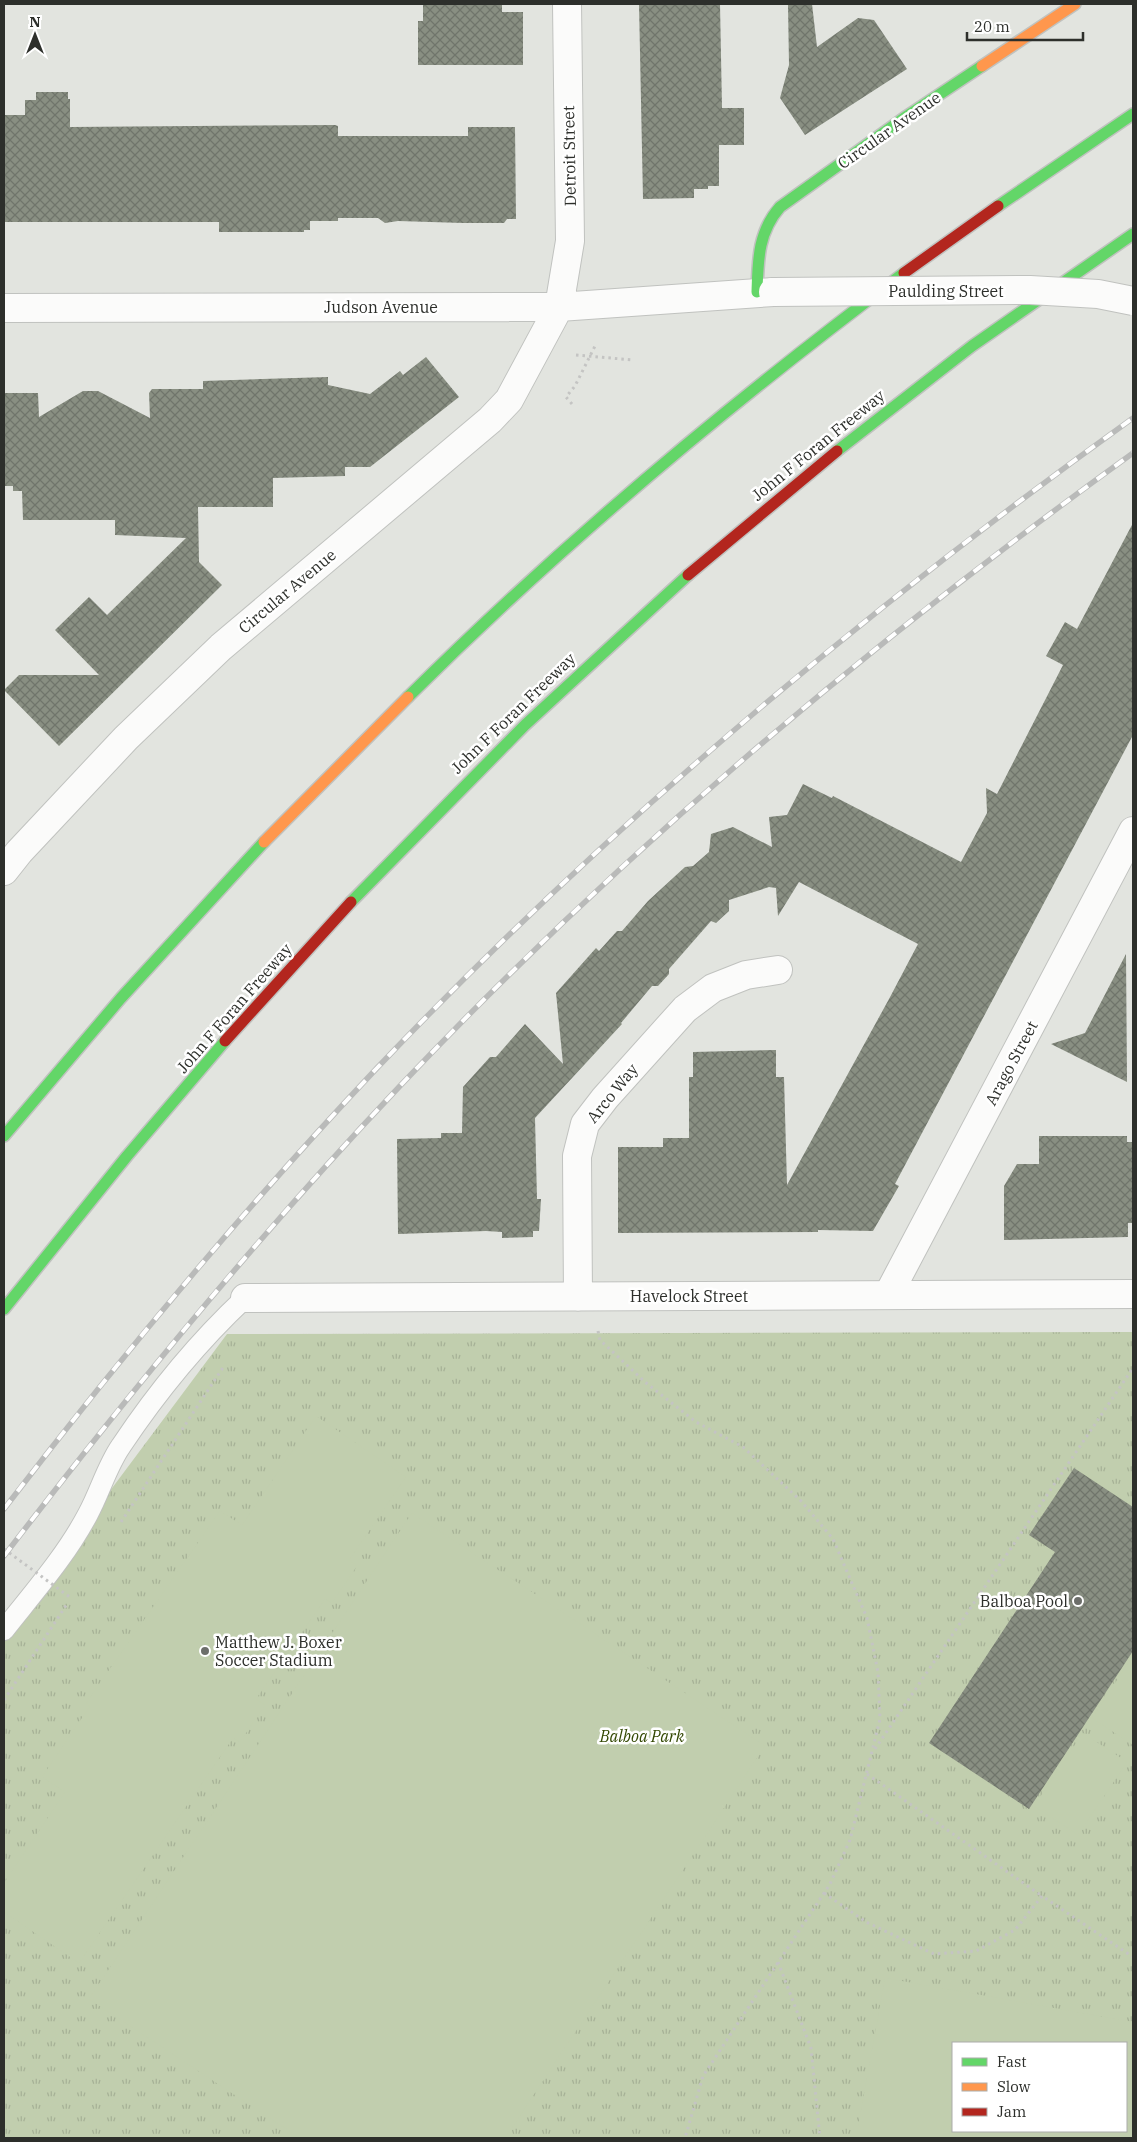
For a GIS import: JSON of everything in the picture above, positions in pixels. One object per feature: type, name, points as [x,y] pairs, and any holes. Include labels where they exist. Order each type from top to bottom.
[{"type":"main road","name":"Circular Avenue","points":[[765,292],[761,236],[768,219],[780,207],[915,111],[1075,4]]},
{"type":"main road","points":[[4,1136],[137,980],[250,856],[428,677],[550,561],[676,451],[814,341],[964,229],[1133,114]]},
{"type":"main road","name":"John F Foran Freeway","points":[[4,1309],[118,1167],[232,1033],[339,914],[515,733],[696,567],[833,452],[1036,299],[1133,234]]},
{"type":"street","name":"Detroit Street","points":[[559,307],[570,241],[567,4]]},
{"type":"street","name":"Paulding Street","points":[[765,292],[1030,290],[1098,294],[1133,301]]},
{"type":"street","name":"Judson Avenue","points":[[4,308],[559,307],[765,292]]},
{"type":"street","name":"Circular Avenue","points":[[9,857],[126,738],[221,647],[490,420],[509,400],[559,307]]},
{"type":"street","name":"Arago Street","points":[[888,1295],[1133,831]]},
{"type":"street","name":"Arco Way","points":[[587,1297],[577,1156],[585,1124],[605,1098],[685,1009],[713,988],[746,976],[778,970]]},
{"type":"street","name":"Havelock Street","points":[[245,1298],[1133,1294]]},
{"type":"lane","points":[[4,1630],[55,1565],[88,1515],[120,1448],[133,1429],[168,1381],[210,1331],[245,1298]]},
{"type":"path","points":[[572,404],[566,397],[591,356],[596,344]]},
{"type":"path","points":[[576,355],[633,360]]},
{"type":"path","points":[[587,1297],[600,1340],[645,1382],[696,1422],[743,1447],[801,1501],[833,1539],[867,1618],[878,1672],[880,1719],[850,1840],[824,1893],[704,2076],[685,2138]]},
{"type":"path","points":[[167,1452],[227,1361]]},
{"type":"path","points":[[873,1752],[1133,1368]]},
{"type":"path","points":[[4,1549],[71,1598],[4,1700]]},
{"type":"path","points":[[867,1774],[1133,1957]]},
{"type":"path","points":[[824,1893],[866,1922],[934,1954],[976,1951],[1015,1930],[1042,1896]]},
{"type":"path","points":[[778,1962],[811,2048],[820,2138]]},
{"type":"green space","name":"Balboa Park","points":[[1133,1332],[1133,2138],[4,2138],[4,1633],[227,1334]]},
{"type":"green space","name":"Matthew J. Boxer Soccer Stadium","points":[[316,1416],[406,1477],[349,1560],[357,1566],[332,1603],[325,1599],[256,1699],[265,1705],[240,1742],[233,1738],[79,1963],[4,1912],[4,1883],[65,1792],[42,1777],[90,1706],[86,1703],[220,1511],[242,1525]]},
{"type":"green space","points":[[412,1513],[765,1746],[505,2138],[300,2138],[89,1999]]},
{"type":"green space","points":[[1133,1656],[1133,1745],[1092,1718]]},
{"type":"green space","points":[[1083,1733],[1127,1762],[1078,1835],[1034,1806]]},
{"type":"green space","points":[[885,1978],[1133,2022],[1133,2138],[856,2138]]},
{"type":"building","points":[[423,4],[502,4],[502,12],[523,12],[523,65],[418,65],[418,21],[423,21]]},
{"type":"building","points":[[639,4],[720,4],[722,108],[744,108],[744,145],[719,145],[719,186],[708,186],[708,189],[694,189],[694,198],[643,199]]},
{"type":"building","points":[[788,4],[812,4],[817,47],[858,18],[874,20],[907,69],[805,135],[780,98],[789,65]]},
{"type":"building","points":[[36,92],[68,92],[68,99],[70,99],[70,127],[335,125],[338,126],[338,136],[468,136],[468,127],[515,127],[516,219],[507,219],[504,223],[398,221],[385,223],[378,218],[338,218],[338,221],[310,221],[310,230],[304,230],[304,232],[219,232],[219,222],[4,222],[4,115],[25,115],[25,100],[36,100]]},
{"type":"building","points":[[426,357],[459,397],[370,467],[345,467],[345,476],[273,478],[273,507],[198,507],[199,562],[222,585],[59,746],[4,690],[19,675],[99,675],[55,630],[89,597],[107,615],[186,538],[115,535],[115,520],[23,520],[22,491],[13,491],[13,486],[4,486],[4,393],[38,393],[39,417],[83,391],[98,391],[150,418],[149,393],[152,389],[203,389],[203,381],[328,377],[328,385],[370,394],[400,371],[403,375]]},
{"type":"building","points":[[1133,523],[1133,735],[895,1184],[899,1186],[873,1231],[618,1233],[618,1147],[663,1147],[663,1138],[689,1138],[689,1077],[693,1077],[693,1052],[776,1050],[776,1077],[784,1077],[787,1185],[918,944],[799,882],[778,916],[776,888],[769,887],[729,900],[729,911],[716,923],[711,921],[669,969],[669,974],[658,986],[652,986],[622,1024],[535,1118],[537,1199],[541,1199],[539,1231],[533,1231],[533,1237],[502,1238],[502,1232],[486,1231],[398,1234],[397,1139],[441,1138],[441,1133],[462,1133],[463,1087],[490,1057],[496,1057],[525,1024],[563,1064],[556,993],[596,948],[599,951],[617,931],[622,931],[648,901],[685,867],[693,866],[709,852],[711,834],[733,827],[772,847],[769,817],[787,815],[803,784],[832,798],[833,796],[961,862],[987,813],[986,788],[997,794],[1063,665],[1046,656],[1065,622],[1077,629]]},
{"type":"building","points":[[1126,954],[1127,1082],[1051,1044],[1085,1033]]},
{"type":"building","points":[[1039,1136],[1127,1136],[1127,1142],[1133,1142],[1133,1223],[1128,1223],[1128,1237],[1004,1240],[1004,1186],[1017,1164],[1039,1164]]},
{"type":"building","name":"Balboa Pool","points":[[1074,1468],[1133,1507],[1133,1651],[1029,1809],[929,1743],[1055,1552],[1029,1535]]},
{"type":"railway","points":[[4,1509],[93,1395],[279,1174],[377,1068],[464,979],[554,892],[740,725],[836,645],[1032,492],[1133,418]]},
{"type":"railway","points":[[4,1556],[146,1376],[295,1200],[399,1087],[570,915],[751,753],[844,675],[1035,525],[1133,453]]},
{"type":"traffic: fast","points":[[757,292],[759,258],[763,236],[767,226],[780,207],[907,116],[982,66]]},
{"type":"traffic: fast","points":[[998,206],[1133,114]]},
{"type":"traffic: fast","points":[[837,451],[972,346],[1133,234]]},
{"type":"traffic: fast","points":[[408,697],[526,584],[648,476],[774,373],[904,273]]},
{"type":"traffic: fast","points":[[351,902],[525,725],[688,575]]},
{"type":"traffic: fast","points":[[4,1136],[121,998],[264,842]]},
{"type":"traffic: fast","points":[[4,1309],[127,1156],[225,1041]]},
{"type":"traffic: slow","points":[[982,66],[1075,4]]},
{"type":"traffic: slow","points":[[264,842],[408,697]]},
{"type":"traffic: jam","points":[[904,273],[998,206]]},
{"type":"traffic: jam","points":[[688,575],[837,451]]},
{"type":"traffic: jam","points":[[225,1041],[351,902]]},
{"type":"place","name":"Balboa Pool","points":[[1078,1601]]},
{"type":"place","name":"Matthew J. Boxer Soccer Stadium","points":[[205,1651]]}]
